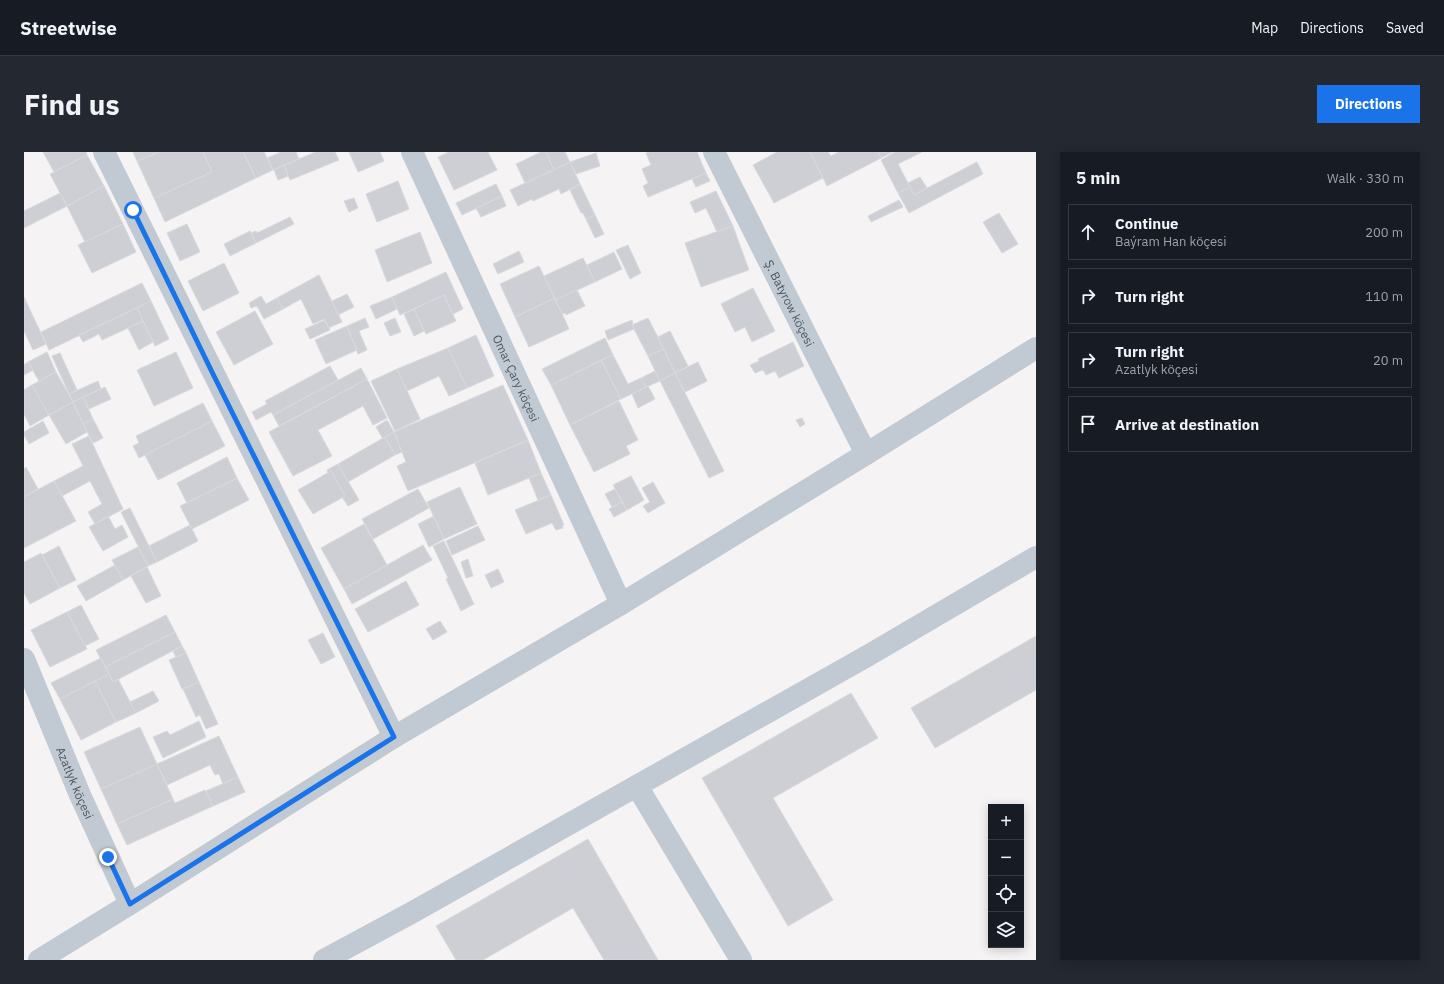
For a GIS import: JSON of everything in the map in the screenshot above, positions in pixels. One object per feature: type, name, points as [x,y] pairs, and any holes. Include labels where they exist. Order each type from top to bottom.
[{"type":"street","points":[[104,152],[394,737]]},
{"type":"street","name":"Omar Çary köçesi","points":[[412,152],[620,604]]},
{"type":"street","name":"Ş. Batyrow köçesi","points":[[714,152],[866,454]]},
{"type":"street","points":[[39,960],[394,737],[620,604],[1036,348]]},
{"type":"street","points":[[324,960],[413,912],[862,659],[1036,557]]},
{"type":"street","name":"Azatlyk köçesi","points":[[24,659],[80,795],[130,904]]},
{"type":"street","points":[[637,786],[741,960]]},
{"type":"building","points":[[43,152],[86,152],[87,155],[54,172]]},
{"type":"building","points":[[133,152],[159,152],[137,161]]},
{"type":"building","points":[[159,152],[203,152],[212,172],[154,198],[137,161]]},
{"type":"building","points":[[203,152],[243,152],[256,178],[165,222],[154,198],[212,172]]},
{"type":"building","points":[[243,152],[264,152],[273,170],[256,178]]},
{"type":"building","points":[[281,152],[296,152],[299,159],[273,170],[267,158]]},
{"type":"building","points":[[316,152],[335,152],[339,160],[290,180],[284,165]]},
{"type":"building","points":[[349,152],[380,152],[384,161],[358,172]]},
{"type":"building","points":[[449,152],[488,152],[497,170],[454,190],[438,157]]},
{"type":"building","points":[[541,152],[546,152],[554,170],[525,183],[516,164]]},
{"type":"building","points":[[546,152],[565,152],[570,162],[554,170]]},
{"type":"building","points":[[697,152],[706,173],[648,197],[643,186],[648,183],[642,169],[651,165],[646,153]]},
{"type":"building","points":[[777,152],[810,152],[823,178],[774,203],[753,165]]},
{"type":"building","points":[[810,152],[828,152],[831,156],[839,152],[878,152],[881,158],[827,186]]},
{"type":"building","points":[[878,152],[892,152],[881,158]]},
{"type":"building","points":[[895,152],[922,152],[898,164],[910,187],[898,193],[881,160]]},
{"type":"building","points":[[596,153],[600,166],[576,174],[570,162]]},
{"type":"building","points":[[87,155],[104,186],[67,206],[50,174]]},
{"type":"building","points":[[570,162],[580,184],[561,194],[559,189],[518,206],[510,190]]},
{"type":"building","points":[[977,162],[983,174],[909,213],[898,193],[910,187],[914,195]]},
{"type":"building","points":[[284,165],[288,176],[278,180],[274,170]]},
{"type":"building","points":[[706,173],[710,181],[696,187],[692,179]]},
{"type":"building","points":[[920,177],[927,188],[914,195],[908,183]]},
{"type":"building","points":[[398,181],[409,209],[377,222],[366,194]]},
{"type":"building","points":[[496,184],[502,196],[462,215],[456,203]]},
{"type":"building","points":[[580,184],[595,215],[586,219],[583,213],[581,213],[570,190]]},
{"type":"building","points":[[104,186],[123,224],[85,242],[67,206]]},
{"type":"building","points":[[716,191],[733,226],[717,232],[706,208],[695,213],[690,202]]},
{"type":"building","points":[[60,193],[67,206],[24,228],[24,211]]},
{"type":"building","points":[[502,196],[506,206],[481,217],[476,208]]},
{"type":"building","points":[[354,198],[358,208],[349,212],[344,201]]},
{"type":"building","points":[[899,200],[903,207],[871,222],[868,216]]},
{"type":"building","points":[[999,213],[1018,244],[1002,253],[983,222]]},
{"type":"building","points":[[595,215],[604,234],[595,238],[586,219]]},
{"type":"building","points":[[290,217],[294,224],[256,243],[251,233],[256,231],[257,233]]},
{"type":"building","points":[[123,224],[136,252],[92,273],[78,245]]},
{"type":"building","points":[[187,224],[200,252],[180,261],[167,233]]},
{"type":"building","points":[[733,226],[749,270],[701,287],[685,243]]},
{"type":"building","points":[[250,231],[256,243],[230,256],[224,244]]},
{"type":"building","points":[[420,232],[432,263],[387,282],[375,250]]},
{"type":"building","points":[[628,245],[641,273],[630,279],[616,250]]},
{"type":"building","points":[[519,251],[524,262],[498,274],[493,264]]},
{"type":"building","points":[[614,252],[622,269],[595,282],[587,265]]},
{"type":"building","points":[[583,258],[595,282],[555,300],[544,276]]},
{"type":"building","points":[[224,263],[239,293],[203,311],[188,281]]},
{"type":"building","points":[[539,266],[555,298],[515,317],[500,284]]},
{"type":"building","points":[[446,272],[463,309],[453,314],[444,295],[400,315],[392,297]]},
{"type":"building","points":[[319,275],[342,322],[328,328],[324,319],[313,324],[301,299],[283,309],[277,298]]},
{"type":"building","points":[[142,283],[151,301],[49,350],[41,332]]},
{"type":"building","points":[[753,288],[775,331],[752,342],[745,327],[735,332],[721,304]]},
{"type":"building","points":[[577,290],[585,306],[566,315],[566,313],[562,314],[555,300]]},
{"type":"building","points":[[347,294],[354,307],[338,315],[332,301]]},
{"type":"building","points":[[444,295],[456,321],[426,334],[414,309]]},
{"type":"building","points":[[261,296],[266,304],[277,298],[283,309],[264,319],[257,306],[251,308],[249,303]]},
{"type":"building","points":[[24,297],[46,344],[33,350],[24,331]]},
{"type":"building","points":[[392,297],[397,309],[376,319],[370,306]]},
{"type":"building","points":[[555,298],[569,329],[529,347],[515,317]]},
{"type":"building","points":[[151,301],[169,339],[155,346],[137,308]]},
{"type":"building","points":[[137,308],[143,321],[102,340],[99,334],[83,342],[79,335]]},
{"type":"building","points":[[414,309],[424,331],[414,336],[404,314]]},
{"type":"building","points":[[255,311],[273,344],[234,365],[216,332]]},
{"type":"building","points":[[365,318],[369,327],[359,331],[367,350],[358,354],[347,326]]},
{"type":"building","points":[[395,318],[401,332],[390,336],[384,323]]},
{"type":"building","points":[[648,318],[664,349],[648,356],[632,325]]},
{"type":"building","points":[[325,320],[330,330],[310,339],[305,329]]},
{"type":"building","points":[[632,320],[634,329],[608,340],[605,331]]},
{"type":"building","points":[[143,321],[153,342],[139,350],[128,328]]},
{"type":"building","points":[[347,326],[357,350],[326,364],[315,340]]},
{"type":"building","points":[[670,331],[688,366],[675,373],[658,337]]},
{"type":"building","points":[[476,335],[494,376],[467,388],[448,348]]},
{"type":"building","points":[[605,338],[613,355],[551,385],[542,369]]},
{"type":"building","points":[[793,342],[804,366],[779,378],[775,371],[766,375],[763,370],[755,373],[750,365],[759,361],[758,359]]},
{"type":"building","points":[[448,348],[467,388],[449,396],[439,376],[407,391],[397,369]]},
{"type":"building","points":[[664,349],[675,373],[660,381],[648,356]]},
{"type":"building","points":[[47,352],[56,372],[39,381],[28,362]]},
{"type":"building","points":[[176,352],[193,388],[154,406],[137,370]]},
{"type":"building","points":[[60,353],[77,390],[69,394],[52,356]]},
{"type":"building","points":[[613,355],[628,384],[641,378],[646,387],[621,399],[601,360]]},
{"type":"building","points":[[601,360],[621,399],[570,425],[551,385]]},
{"type":"building","points":[[28,362],[33,370],[24,375],[24,365]]},
{"type":"building","points":[[698,362],[707,381],[685,392],[675,373]]},
{"type":"building","points":[[330,366],[338,380],[273,415],[271,412],[256,420],[252,412],[267,404],[265,401]]},
{"type":"building","points":[[361,368],[367,379],[279,426],[273,415]]},
{"type":"building","points":[[397,369],[420,419],[395,431],[371,381]]},
{"type":"building","points":[[655,371],[660,381],[646,387],[641,378]]},
{"type":"building","points":[[56,372],[73,402],[49,415],[32,385]]},
{"type":"building","points":[[675,373],[724,471],[709,478],[660,381]]},
{"type":"building","points":[[367,379],[387,418],[373,425],[363,406],[318,430],[332,456],[293,476],[269,432]]},
{"type":"building","points":[[98,381],[101,389],[73,402],[69,394]]},
{"type":"building","points":[[32,385],[49,415],[30,426],[24,414],[24,390]]},
{"type":"building","points":[[503,385],[528,440],[408,491],[397,466],[406,462],[394,432]]},
{"type":"building","points":[[648,386],[655,399],[638,408],[632,394]]},
{"type":"building","points":[[105,387],[111,399],[89,409],[83,397]]},
{"type":"building","points":[[83,397],[93,419],[83,424],[73,402]]},
{"type":"building","points":[[619,401],[638,440],[626,446],[630,454],[594,472],[570,425]]},
{"type":"building","points":[[73,402],[87,432],[66,444],[49,415]]},
{"type":"building","points":[[203,403],[212,421],[139,458],[133,446],[139,443],[136,436]]},
{"type":"building","points":[[802,418],[805,424],[800,427],[796,420]]},
{"type":"building","points":[[93,419],[103,438],[93,443],[83,424]]},
{"type":"building","points":[[387,420],[394,432],[383,439],[376,427]]},
{"type":"building","points":[[43,421],[49,433],[29,444],[24,432]]},
{"type":"building","points":[[212,421],[225,446],[158,480],[145,455]]},
{"type":"building","points":[[394,432],[402,452],[395,455],[385,437]]},
{"type":"building","points":[[89,436],[123,509],[95,524],[88,512],[102,504],[90,481],[62,496],[54,481],[83,466],[72,444]]},
{"type":"building","points":[[385,437],[395,455],[348,482],[338,464]]},
{"type":"building","points":[[528,440],[541,473],[488,495],[475,463]]},
{"type":"building","points":[[227,457],[237,478],[187,503],[177,483]]},
{"type":"building","points":[[338,464],[359,500],[348,506],[342,497],[345,496],[331,471],[328,473],[327,470]]},
{"type":"building","points":[[26,467],[38,489],[24,497],[24,469]]},
{"type":"building","points":[[331,471],[345,496],[313,514],[298,490]]},
{"type":"building","points":[[541,473],[551,495],[538,500],[529,478]]},
{"type":"building","points":[[631,476],[644,500],[627,510],[613,485]]},
{"type":"building","points":[[237,478],[249,500],[192,529],[180,506]]},
{"type":"building","points":[[54,481],[76,521],[24,548],[24,497]]},
{"type":"building","points":[[653,482],[665,503],[648,513],[643,506],[650,502],[642,488]]},
{"type":"building","points":[[460,487],[477,524],[444,539],[427,502]]},
{"type":"building","points":[[418,489],[429,508],[373,539],[362,519]]},
{"type":"building","points":[[615,489],[622,502],[612,507],[605,494]]},
{"type":"building","points":[[551,495],[564,525],[562,526],[563,528],[556,530],[552,523],[526,534],[515,510]]},
{"type":"building","points":[[622,502],[627,510],[614,517],[609,509]]},
{"type":"building","points":[[130,508],[157,562],[148,566],[121,512]]},
{"type":"building","points":[[108,516],[115,529],[122,525],[128,537],[103,551],[89,527]]},
{"type":"building","points":[[434,516],[444,539],[429,547],[418,524]]},
{"type":"building","points":[[364,524],[387,565],[344,589],[321,548]]},
{"type":"building","points":[[190,525],[198,541],[157,562],[149,546]]},
{"type":"building","points":[[478,526],[485,540],[452,555],[446,541]]},
{"type":"building","points":[[444,541],[474,604],[461,611],[433,546]]},
{"type":"building","points":[[423,545],[432,560],[352,604],[344,589]]},
{"type":"building","points":[[59,546],[76,580],[60,588],[42,555]]},
{"type":"building","points":[[138,547],[148,566],[123,580],[112,560]]},
{"type":"building","points":[[41,553],[60,588],[30,604],[24,593],[24,562]]},
{"type":"building","points":[[468,559],[473,576],[466,578],[461,562]]},
{"type":"building","points":[[115,565],[123,580],[86,601],[77,586]]},
{"type":"building","points":[[147,567],[161,596],[146,603],[131,576]]},
{"type":"building","points":[[498,569],[504,582],[491,588],[485,575]]},
{"type":"building","points":[[406,581],[419,605],[368,632],[355,609]]},
{"type":"building","points":[[81,605],[99,639],[85,646],[67,612]]},
{"type":"building","points":[[67,612],[87,649],[50,667],[31,630]]},
{"type":"building","points":[[166,615],[175,632],[105,667],[96,650]]},
{"type":"building","points":[[440,621],[447,632],[433,640],[426,629]]},
{"type":"building","points":[[175,632],[182,646],[113,682],[105,667]]},
{"type":"building","points":[[323,633],[335,657],[321,664],[308,640]]},
{"type":"building","points":[[1036,636],[1036,690],[935,748],[911,708]]},
{"type":"building","points":[[182,646],[186,653],[176,657],[173,651]]},
{"type":"building","points":[[186,653],[199,682],[182,689],[169,660]]},
{"type":"building","points":[[101,658],[109,674],[60,699],[51,683]]},
{"type":"building","points":[[109,674],[113,682],[118,679],[136,713],[116,722],[95,681]]},
{"type":"building","points":[[95,681],[116,722],[81,740],[60,699]]},
{"type":"building","points":[[199,682],[218,724],[206,729],[200,715],[196,717],[183,689]]},
{"type":"building","points":[[153,691],[159,701],[136,713],[130,702]]},
{"type":"building","points":[[851,693],[878,738],[773,798],[833,900],[788,926],[702,778]]},
{"type":"building","points":[[199,721],[206,737],[163,758],[153,737],[167,731],[170,735]]},
{"type":"building","points":[[140,727],[157,764],[101,789],[84,752]]},
{"type":"building","points":[[219,736],[238,777],[223,784],[219,774],[215,775],[210,765],[167,785],[157,764]]},
{"type":"building","points":[[157,764],[173,799],[117,824],[101,789]]},
{"type":"building","points":[[238,777],[245,792],[213,806],[206,791]]},
{"type":"building","points":[[205,790],[213,806],[127,845],[117,824],[173,799],[175,803]]},
{"type":"building","points":[[588,839],[658,960],[604,960],[573,908],[483,960],[456,960],[436,926]]},
{"type":"route","points":[[108,857],[130,904],[394,737],[133,210]]}]
